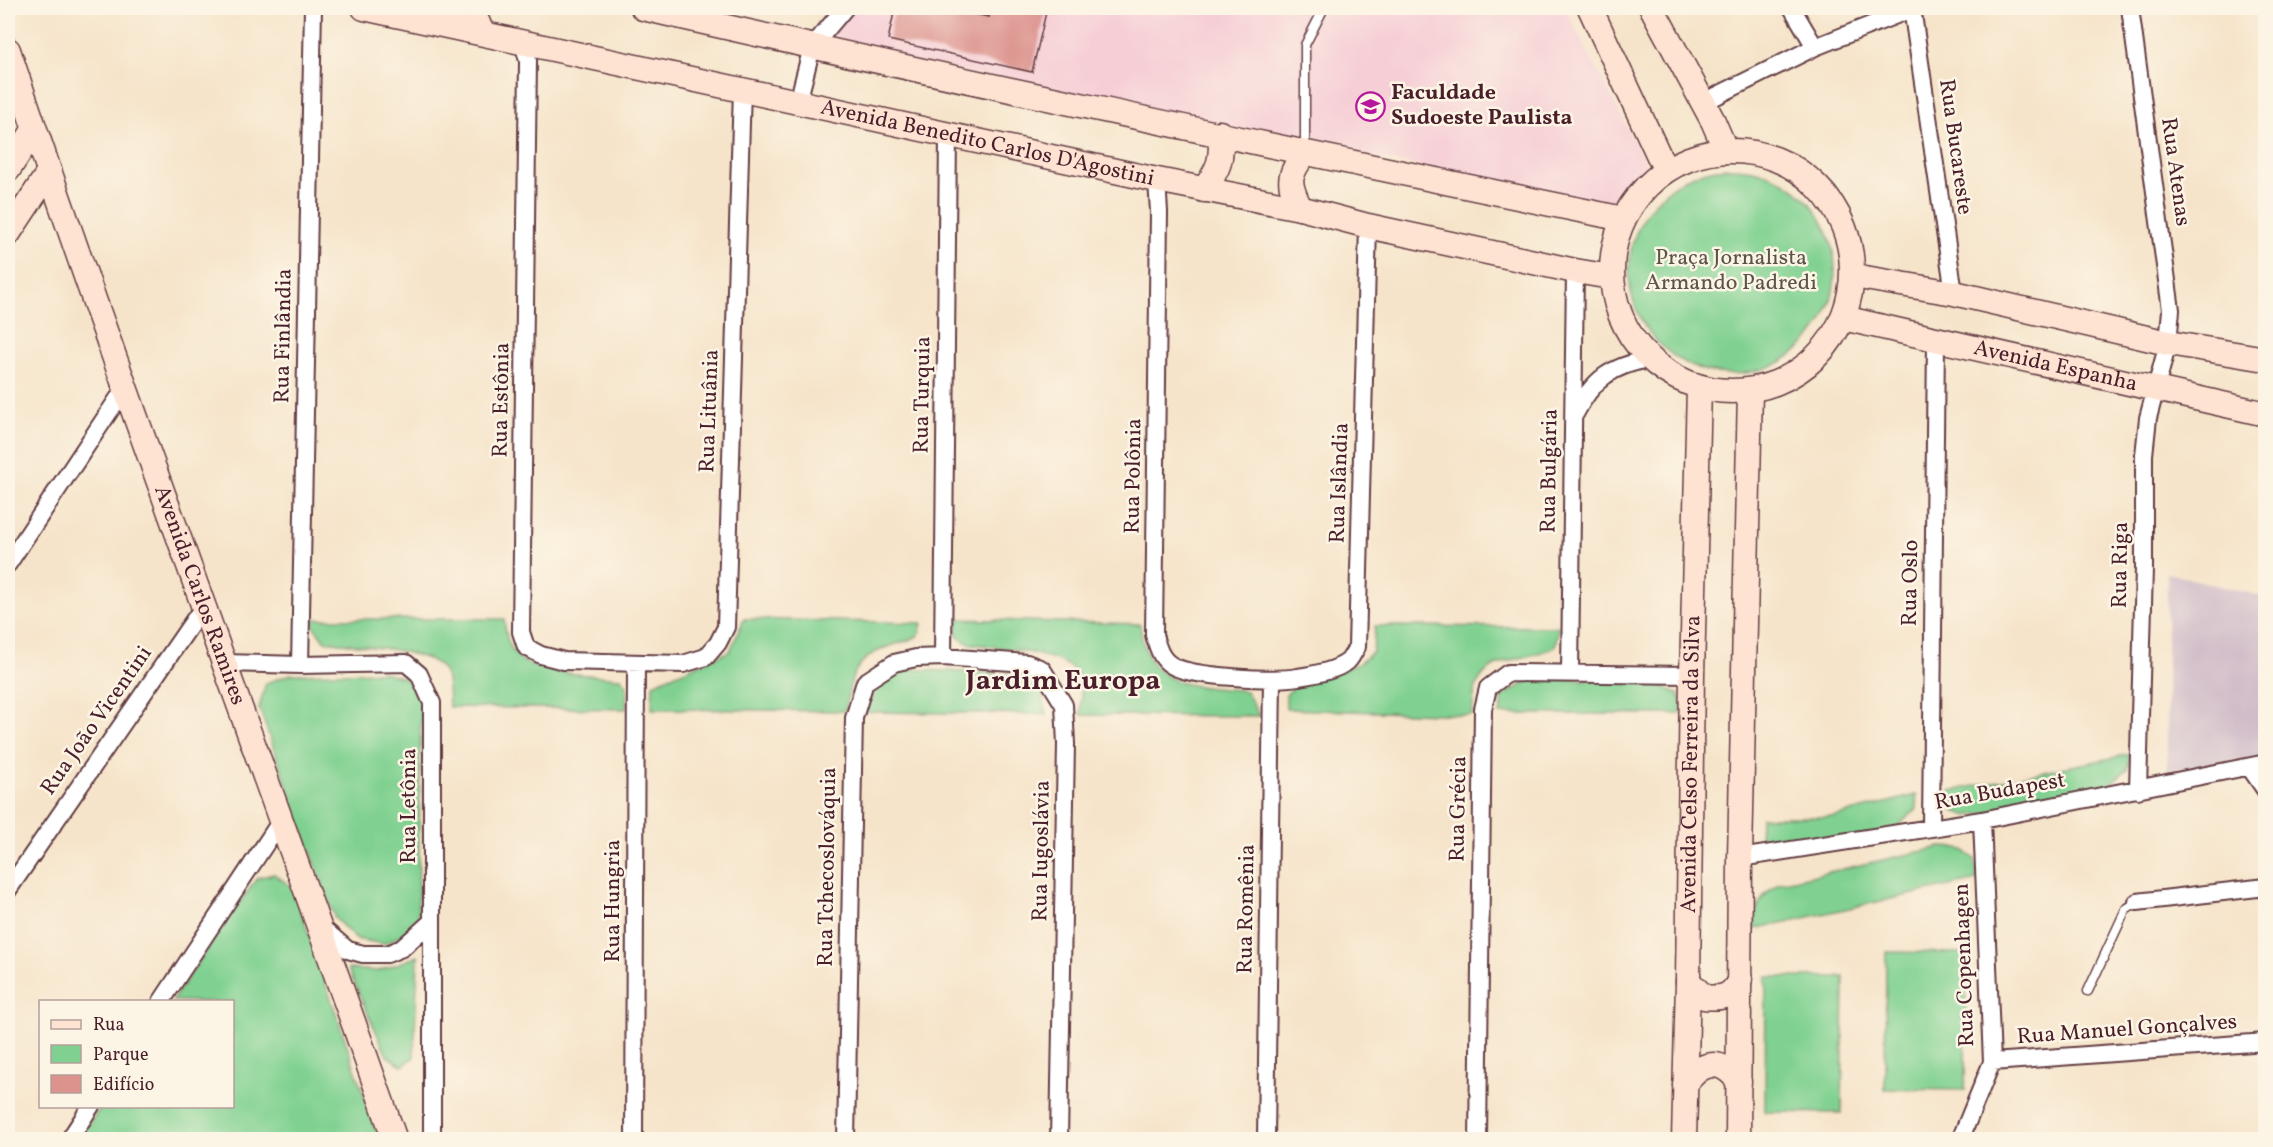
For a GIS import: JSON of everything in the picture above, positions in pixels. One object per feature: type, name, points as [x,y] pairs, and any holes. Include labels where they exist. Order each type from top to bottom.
[{"type":"main road","name":"Avenida Benedito Carlos D'Agostini","points":[[364,8],[1204,190],[1300,208],[1368,226],[1611,277]]},
{"type":"main road","points":[[475,8],[475,16],[482,33]]},
{"type":"main road","points":[[643,8],[812,47],[1623,219]]},
{"type":"main road","points":[[1590,8],[1665,170]]},
{"type":"main road","points":[[1652,8],[1726,151]]},
{"type":"main road","name":"Avenida Carlos Ramires","points":[[8,50],[125,388],[282,819],[395,1140]]},
{"type":"main road","points":[[8,170],[34,130]]},
{"type":"main road","points":[[1204,190],[1218,168],[1222,153],[1220,133]]},
{"type":"main road","points":[[1726,151],[1766,156],[1802,173],[1830,201],[1848,236],[1853,276],[1844,318],[1828,344],[1806,366],[1780,382],[1750,390],[1725,391],[1699,387],[1673,376],[1650,359],[1630,336],[1617,308],[1611,277],[1614,247],[1623,219],[1639,195],[1665,170],[1691,158],[1726,151]]},
{"type":"main road","points":[[1300,208],[1290,187],[1293,169],[1305,153]]},
{"type":"main road","points":[[9,229],[49,172]]},
{"type":"main road","points":[[1853,276],[1954,293],[2168,344],[2265,360]]},
{"type":"main road","name":"Avenida Espanha","points":[[1844,318],[2265,414]]},
{"type":"main road","name":"Avenida Celso Ferreira da Silva","points":[[1684,1140],[1699,387]]},
{"type":"main road","points":[[1738,1140],[1740,858],[1750,390]]},
{"type":"main road","points":[[1688,981],[1704,997],[1723,998],[1735,990],[1740,980]]},
{"type":"main road","points":[[1685,1085],[1700,1068],[1712,1065],[1732,1072],[1739,1082]]},
{"type":"street","name":"Rua Finlândia","points":[[300,665],[313,8]]},
{"type":"street","points":[[798,102],[812,47],[844,8]]},
{"type":"street","points":[[1792,8],[1815,47]]},
{"type":"street","points":[[1702,103],[1815,47],[1913,8]]},
{"type":"street","name":"Rua Bucareste","points":[[1913,8],[1954,293]]},
{"type":"street","name":"Rua Atenas","points":[[2130,8],[2171,310],[2168,344]]},
{"type":"street","name":"Rua Estônia","points":[[523,42],[528,61],[522,632],[526,647],[541,655],[564,662],[636,663]]},
{"type":"street","name":"Rua Lituânia","points":[[636,663],[683,664],[706,657],[718,643],[726,627],[742,89]]},
{"type":"street","name":"Rua Turquia","points":[[944,657],[948,135]]},
{"type":"street","name":"Rua Polônia","points":[[1158,180],[1154,635],[1159,653],[1172,666],[1194,673],[1272,679]]},
{"type":"street","name":"Rua Islândia","points":[[1272,679],[1297,678],[1334,668],[1347,662],[1357,647],[1368,226]]},
{"type":"street","name":"Rua Bulgária","points":[[1570,673],[1575,271]]},
{"type":"street","name":"Rua Oslo","points":[[1931,827],[1936,340]]},
{"type":"street","name":"Rua Riga","points":[[2138,790],[2144,568],[2144,455],[2148,418],[2168,344]]},
{"type":"street","points":[[1573,417],[1585,394],[1608,372],[1627,363],[1650,359]]},
{"type":"street","points":[[8,564],[125,388]]},
{"type":"street","name":"Rua João Vicentini","points":[[8,890],[203,607]]},
{"type":"street","name":"Rua Tchecoslováquia","points":[[846,1140],[854,718],[865,682],[894,663],[916,658],[944,657]]},
{"type":"street","name":"Rua Iugoslávia","points":[[944,657],[1027,663],[1042,669],[1065,705],[1059,1140]]},
{"type":"street","name":"Rua Letônia","points":[[224,663],[300,665],[406,663],[419,674],[432,703],[432,1140]]},
{"type":"street","name":"Rua Hungria","points":[[634,1140],[636,663]]},
{"type":"street","name":"Rua Grécia","points":[[1478,1140],[1483,709],[1488,688],[1508,673],[1692,675]]},
{"type":"street","name":"Rua Romênia","points":[[1266,1140],[1272,679]]},
{"type":"street","points":[[2258,766],[2265,791]]},
{"type":"street","name":"Rua Budapest","points":[[1740,858],[1983,820],[2258,766]]},
{"type":"street","points":[[161,1000],[282,819]]},
{"type":"street","name":"Rua Copenhagen","points":[[1960,1140],[1992,1062],[1983,820]]},
{"type":"street","points":[[2137,902],[2265,887]]},
{"type":"street","points":[[320,925],[348,950],[363,954],[387,954],[402,948],[431,922]]},
{"type":"street","name":"Rua Manuel Gonçalves","points":[[1992,1062],[2265,1042]]},
{"type":"street","points":[[69,1140],[90,1108]]},
{"type":"lane","points":[[1305,153],[1305,45],[1324,8]]},
{"type":"lane","points":[[2088,991],[2126,909],[2137,902]]},
{"type":"shaded area","name":"Faculdade Sudoeste Paulista","points":[[851,8],[1565,8],[1648,168],[1612,206],[822,43]]},
{"type":"shaded area","points":[[2167,573],[2265,597],[2265,756],[2167,771]]},
{"type":"green space","name":"Praça Jornalista Armando Padredi","points":[[1732,168],[1752,170],[1781,180],[1805,198],[1823,222],[1833,251],[1835,271],[1833,291],[1823,320],[1805,344],[1781,362],[1752,372],[1732,374],[1712,372],[1683,362],[1659,344],[1641,320],[1631,291],[1629,271],[1631,251],[1641,222],[1659,198],[1683,180],[1712,170]]},
{"type":"green space","points":[[314,619],[504,619],[509,644],[518,657],[536,667],[566,673],[621,678],[627,685],[626,709],[449,707],[447,680],[440,666],[417,655],[325,641],[314,627]]},
{"type":"green space","points":[[744,619],[922,623],[919,635],[883,649],[862,662],[853,676],[845,711],[652,709],[653,684],[730,651]]},
{"type":"green space","points":[[957,619],[1140,624],[1144,646],[1151,662],[1162,673],[1191,685],[1246,691],[1259,716],[1081,715],[1080,683],[1076,673],[1070,667],[1035,654],[964,641],[957,636]]},
{"type":"green space","points":[[1375,626],[1559,627],[1555,646],[1534,655],[1500,664],[1482,676],[1475,690],[1472,715],[1286,709],[1286,695],[1294,687],[1358,664],[1373,652]]},
{"type":"green space","points":[[907,669],[1027,675],[1038,688],[1047,714],[864,712],[876,688]]},
{"type":"green space","points":[[384,672],[407,679],[421,698],[418,919],[408,932],[384,944],[356,939],[335,918],[259,708],[266,683],[291,674]]},
{"type":"green space","points":[[1533,678],[1652,682],[1679,694],[1682,705],[1681,714],[1500,714],[1503,696]]},
{"type":"green space","points":[[2131,754],[2127,769],[2110,784],[2091,794],[1968,816],[1954,811],[1950,791]]},
{"type":"green space","points":[[1916,795],[1917,809],[1893,830],[1778,852],[1760,843],[1761,817],[1832,817]]},
{"type":"green space","points":[[1941,847],[1959,848],[1975,859],[1977,880],[1754,929],[1760,902],[1773,887],[1780,883]]},
{"type":"green space","points":[[274,874],[293,888],[379,1139],[78,1140],[100,1108],[234,1108],[234,1000],[173,1000],[257,878]]},
{"type":"green space","points":[[1886,952],[1966,953],[1965,1090],[1885,1089]]},
{"type":"green space","points":[[418,956],[414,1057],[403,1066],[387,1056],[348,969],[379,971]]},
{"type":"green space","points":[[1766,977],[1844,977],[1842,1113],[1765,1112]]},
{"type":"building","points":[[895,8],[946,8],[989,17],[991,8],[1047,8],[1032,72],[888,40]]},
{"type":"place","name":"Faculdade Sudoeste Paulista","points":[[1370,106]]},
{"type":"district","name":"Jardim Europa","points":[[1063,681]]}]
